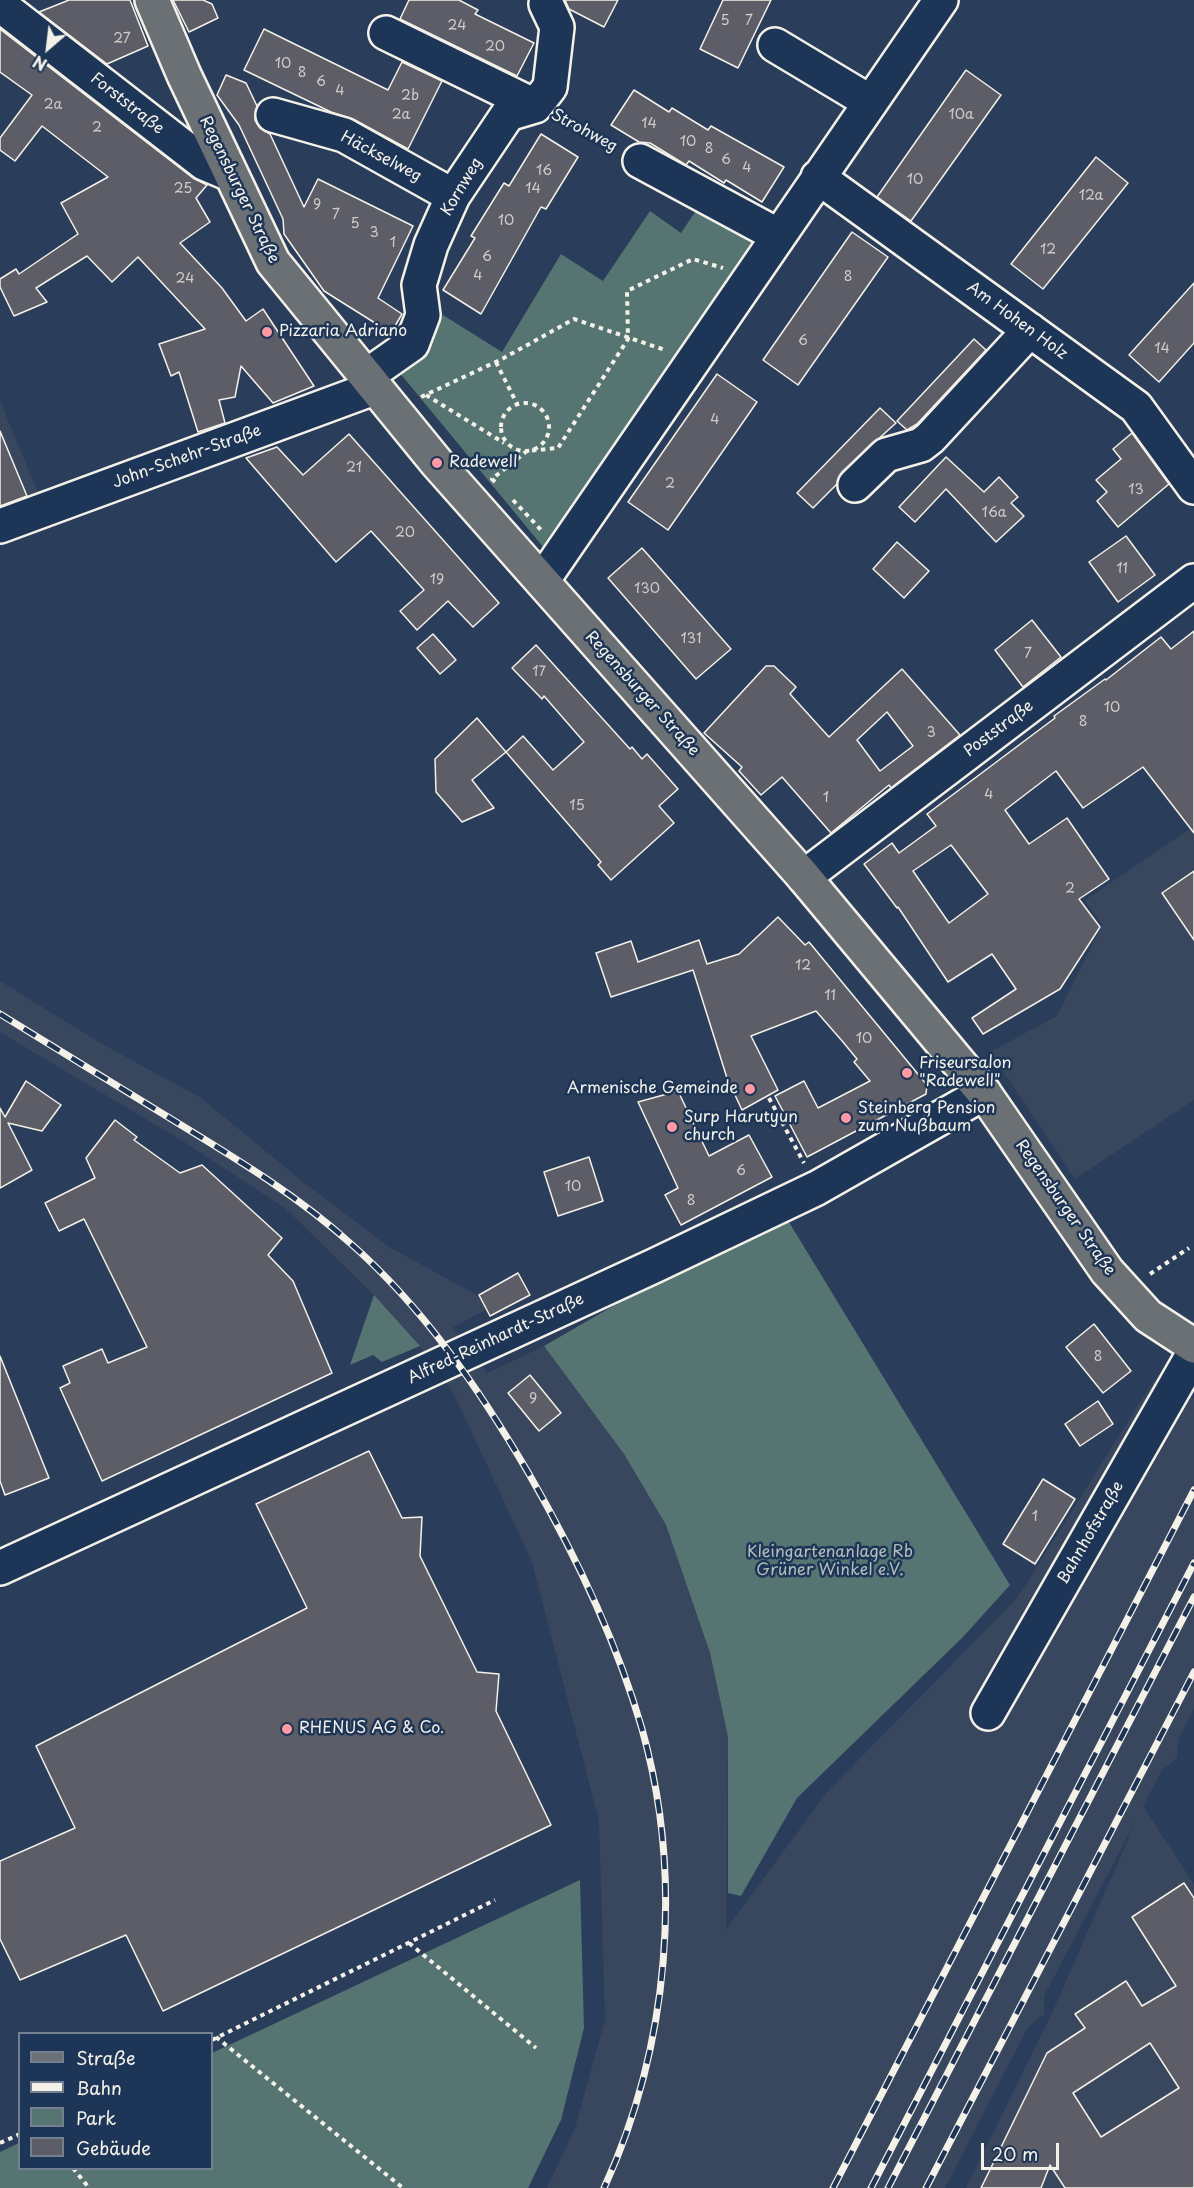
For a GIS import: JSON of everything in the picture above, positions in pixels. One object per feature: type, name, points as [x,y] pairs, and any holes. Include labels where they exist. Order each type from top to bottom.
[{"type":"main road","name":"Regensburger Straße","points":[[152,0],[230,174],[273,262],[377,392],[804,877],[984,1094],[1107,1271],[1148,1316],[1194,1346]]},
{"type":"street","points":[[542,581],[940,0]]},
{"type":"street","points":[[535,106],[550,87],[557,27],[546,4]]},
{"type":"street","name":"Forststraße","points":[[0,6],[204,163],[230,174]]},
{"type":"street","name":"Strohweg","points":[[386,33],[535,106]]},
{"type":"street","points":[[774,45],[870,102]]},
{"type":"street","name":"Kornweg","points":[[377,392],[412,344],[423,315],[419,285],[431,245],[453,196],[508,114],[535,106]]},
{"type":"street","name":"Häckselweg","points":[[273,115],[344,135],[453,196]]},
{"type":"street","points":[[640,161],[779,236]]},
{"type":"street","name":"Am Hohen Holz","points":[[818,177],[1136,407],[1194,487]]},
{"type":"street","points":[[855,485],[886,456],[921,445],[930,438],[1030,330]]},
{"type":"street","name":"John-Schehr-Straße","points":[[0,526],[377,392]]},
{"type":"street","name":"Poststraße","points":[[804,877],[1194,581]]},
{"type":"street","name":"Alfred-Reinhardt-Straße","points":[[0,1568],[656,1265],[817,1188],[984,1094]]},
{"type":"street","name":"Bahnhofstraße","points":[[988,1713],[1194,1353]]},
{"type":"path","name":"Strohweg","points":[[535,106],[640,161]]},
{"type":"path","points":[[377,392],[426,395],[513,449],[527,452],[558,448],[628,339],[627,291],[693,259],[751,276]]},
{"type":"path","points":[[426,395],[496,362],[574,319],[628,339],[695,358]]},
{"type":"path","points":[[496,362],[517,404]]},
{"type":"path","points":[[500,487],[492,479],[527,452],[543,443],[549,426],[545,413],[532,404],[517,404],[503,416],[500,428],[507,444]]},
{"type":"path","points":[[508,495],[562,552]]},
{"type":"path","points":[[769,1098],[817,1188]]},
{"type":"path","points":[[1149,1275],[1189,1248]]},
{"type":"path","points":[[403,2188],[214,2038],[495,1900]]},
{"type":"path","points":[[408,1943],[536,2048]]},
{"type":"path","points":[[0,2143],[18,2135]]},
{"type":"path","points":[[74,2170],[89,2188]]},
{"type":"shaded area","points":[[0,401],[45,510],[0,526]]},
{"type":"shaded area","points":[[1194,826],[1194,1100],[1075,1179],[990,1052],[1057,1016],[1102,925],[1085,900]]},
{"type":"shaded area","points":[[0,981],[102,1044],[201,1098],[302,1181],[389,1247],[495,1305],[453,1327],[487,1373],[544,1346],[624,1454],[666,1525],[710,1653],[728,1737],[726,1929],[828,1791],[1018,1597],[1154,1380],[1194,1399],[1194,1709],[1179,1738],[1177,1758],[1162,1770],[1143,1806],[1194,1884],[1194,2188],[966,2188],[1052,2013],[1137,1819],[1044,1996],[1044,2014],[1028,2027],[945,2188],[547,2188],[575,2128],[605,2020],[599,1821],[532,1562],[452,1390],[418,1344],[374,1295],[285,1208],[181,1140],[0,1032]]},
{"type":"green space","points":[[697,209],[760,246],[548,553],[399,372],[421,349],[443,315],[502,352],[561,254],[603,281],[650,211],[681,233]]},
{"type":"green space","name":"Kleingartenanlage Rb Grüner Winkel e.V.","points":[[781,1209],[1010,1585],[963,1637],[797,1798],[741,1896],[728,1893],[728,1737],[710,1653],[666,1525],[624,1454],[544,1346]]},
{"type":"green space","points":[[374,1295],[420,1346],[382,1362],[373,1355],[350,1365]]},
{"type":"green space","points":[[580,1880],[584,2028],[561,2120],[528,2188],[0,2188],[0,2152],[18,2143],[18,2170],[213,2170],[213,2053]]},
{"type":"building","points":[[69,0],[130,0],[148,46],[107,64],[39,12]]},
{"type":"building","points":[[173,0],[203,0],[212,4],[218,18],[189,32]]},
{"type":"building","points":[[409,0],[459,0],[478,10],[475,14],[534,43],[517,76],[400,19]]},
{"type":"building","points":[[565,0],[618,0],[604,27],[569,9]]},
{"type":"building","points":[[723,0],[771,0],[738,68],[700,49]]},
{"type":"building","points":[[0,29],[193,178],[207,185],[196,198],[210,222],[180,243],[222,288],[246,321],[263,309],[314,386],[273,403],[241,366],[235,397],[219,400],[225,423],[198,432],[179,372],[171,376],[159,344],[205,329],[138,257],[112,282],[87,256],[36,288],[47,302],[14,316],[0,287],[0,279],[16,269],[19,274],[78,234],[61,203],[108,177],[42,126],[15,161],[0,150],[0,138],[32,95],[0,72]]},
{"type":"building","points":[[264,29],[388,90],[402,62],[442,81],[408,149],[353,119],[331,112],[244,70]]},
{"type":"building","points":[[966,70],[1001,95],[911,221],[877,197]]},
{"type":"building","points":[[226,75],[246,83],[257,106],[255,120],[260,128],[270,134],[304,207],[318,179],[413,226],[378,298],[402,314],[391,333],[324,291],[284,234],[283,219],[239,125],[217,95]]},
{"type":"building","points":[[634,90],[669,112],[672,108],[708,130],[711,126],[784,167],[762,202],[726,180],[724,183],[689,161],[686,165],[650,143],[639,142],[611,125]]},
{"type":"building","points":[[541,134],[578,157],[546,209],[541,207],[481,314],[443,290],[475,238],[471,236],[504,183],[509,186]]},
{"type":"building","points":[[1096,157],[1128,183],[1043,289],[1011,264]]},
{"type":"building","points":[[852,232],[888,257],[798,385],[763,360]]},
{"type":"building","points":[[1194,283],[1194,343],[1159,382],[1129,355]]},
{"type":"building","points":[[974,339],[986,350],[917,424],[907,430],[897,421]]},
{"type":"building","points":[[717,374],[757,402],[668,530],[628,502]]},
{"type":"building","points":[[880,408],[896,423],[842,472],[837,484],[813,508],[797,493]]},
{"type":"building","points":[[0,431],[27,496],[0,506]]},
{"type":"building","points":[[1132,433],[1169,484],[1118,527],[1097,501],[1107,492],[1096,480],[1121,459],[1113,449]]},
{"type":"building","points":[[349,434],[499,603],[473,627],[448,601],[417,630],[400,611],[424,590],[371,531],[336,562],[246,458],[277,447],[303,475]]},
{"type":"building","points":[[946,457],[984,492],[999,477],[1018,497],[1011,503],[1024,516],[996,542],[946,489],[915,522],[899,507]]},
{"type":"building","points":[[1126,536],[1155,575],[1118,602],[1089,562]]},
{"type":"building","points":[[897,542],[929,571],[904,598],[873,569]]},
{"type":"building","points":[[642,548],[731,649],[696,679],[608,578]]},
{"type":"building","points":[[1032,620],[1061,657],[1023,687],[995,650]]},
{"type":"building","points":[[1194,631],[1194,833],[1143,767],[1083,808],[1056,771],[1005,810],[1029,844],[1067,818],[1109,879],[1079,899],[1100,927],[1060,989],[983,1034],[972,1018],[1016,989],[992,954],[948,982],[898,907],[864,864],[892,843],[899,853],[936,826],[927,814],[1161,637],[1171,649]],"holes":[[[951,845],[988,894],[949,923],[913,871]]]},
{"type":"building","points":[[433,634],[456,660],[440,674],[417,648]]},
{"type":"building","points":[[536,645],[630,749],[632,747],[642,759],[647,754],[678,789],[659,806],[674,823],[611,880],[598,865],[601,862],[506,752],[523,736],[553,770],[584,742],[544,696],[542,699],[512,668]]},
{"type":"building","points":[[766,666],[774,666],[796,687],[790,694],[829,737],[902,669],[960,735],[891,788],[889,785],[831,833],[782,777],[761,795],[739,771],[742,767],[704,733]],"holes":[[[887,712],[913,746],[880,771],[857,740]]]},
{"type":"building","points":[[477,718],[506,752],[472,780],[494,808],[462,822],[436,792],[435,759]]},
{"type":"building","points":[[1194,871],[1194,940],[1162,893]]},
{"type":"building","points":[[778,917],[805,945],[809,942],[927,1085],[926,1094],[807,1157],[775,1096],[804,1081],[818,1108],[870,1081],[854,1062],[857,1059],[816,1011],[751,1036],[778,1090],[742,1110],[727,1078],[693,970],[611,997],[596,953],[631,941],[638,962],[699,940],[707,964],[739,954]]},
{"type":"building","points":[[26,1081],[61,1105],[42,1131],[8,1123],[32,1170],[0,1188],[0,1108],[5,1117]]},
{"type":"building","points":[[678,1091],[709,1156],[749,1135],[772,1177],[681,1225],[665,1195],[678,1188],[638,1102]]},
{"type":"building","points":[[115,1120],[137,1137],[134,1140],[180,1173],[202,1165],[282,1238],[268,1255],[293,1281],[332,1373],[102,1481],[60,1388],[70,1383],[63,1366],[102,1349],[108,1363],[147,1347],[84,1219],[59,1231],[45,1203],[95,1178],[86,1158]]},
{"type":"building","points":[[589,1157],[603,1201],[558,1216],[544,1172]]},
{"type":"building","points":[[518,1273],[530,1295],[490,1316],[479,1295]]},
{"type":"building","points":[[1094,1324],[1131,1371],[1103,1393],[1066,1347]]},
{"type":"building","points":[[0,1356],[49,1478],[5,1495],[0,1481]]},
{"type":"building","points":[[530,1375],[561,1413],[539,1431],[508,1393]]},
{"type":"building","points":[[1098,1401],[1113,1424],[1080,1446],[1065,1424]]},
{"type":"building","name":"RHENUS AG & Co.","points":[[369,1451],[402,1518],[422,1517],[420,1556],[477,1672],[499,1674],[496,1711],[551,1825],[163,2011],[126,1935],[20,1980],[0,1939],[0,1861],[75,1828],[36,1746],[307,1608],[256,1504]]},
{"type":"building","points":[[1043,1479],[1075,1499],[1035,1564],[1003,1544]]},
{"type":"building","points":[[1184,1883],[1194,1898],[1194,2188],[1065,2188],[1050,2165],[1041,2188],[981,2188],[1047,2053],[1085,2028],[1075,2014],[1126,1981],[1142,2006],[1176,1986],[1132,1917]],"holes":[[[1150,2043],[1179,2088],[1101,2137],[1073,2093]]]},
{"type":"railway","points":[[0,1014],[247,1166],[331,1226],[377,1268],[426,1322],[491,1411],[529,1474],[578,1566],[620,1662],[642,1729],[655,1786],[663,1844],[666,1903],[663,1962],[656,2020],[643,2078],[626,2134],[604,2188]]},
{"type":"railway","points":[[833,2188],[1194,1490]]},
{"type":"railway","points":[[871,2188],[1194,1563]]},
{"type":"railway","points":[[888,2188],[1194,1597]]},
{"type":"railway","points":[[926,2188],[1194,1672]]},
{"type":"place","name":"Pizzaria Adriano","points":[[267,332]]},
{"type":"place","name":"Radewell","points":[[437,463]]},
{"type":"place","name":"Friseursalon \"Radewell\"","points":[[907,1073]]},
{"type":"place","name":"Armenische Gemeinde","points":[[750,1089]]},
{"type":"place","name":"Steinberg Pension zum Nußbaum","points":[[846,1118]]},
{"type":"place","name":"Surp Harutyun church","points":[[672,1127]]},
{"type":"place","name":"RHENUS AG & Co.","points":[[287,1729]]}]
